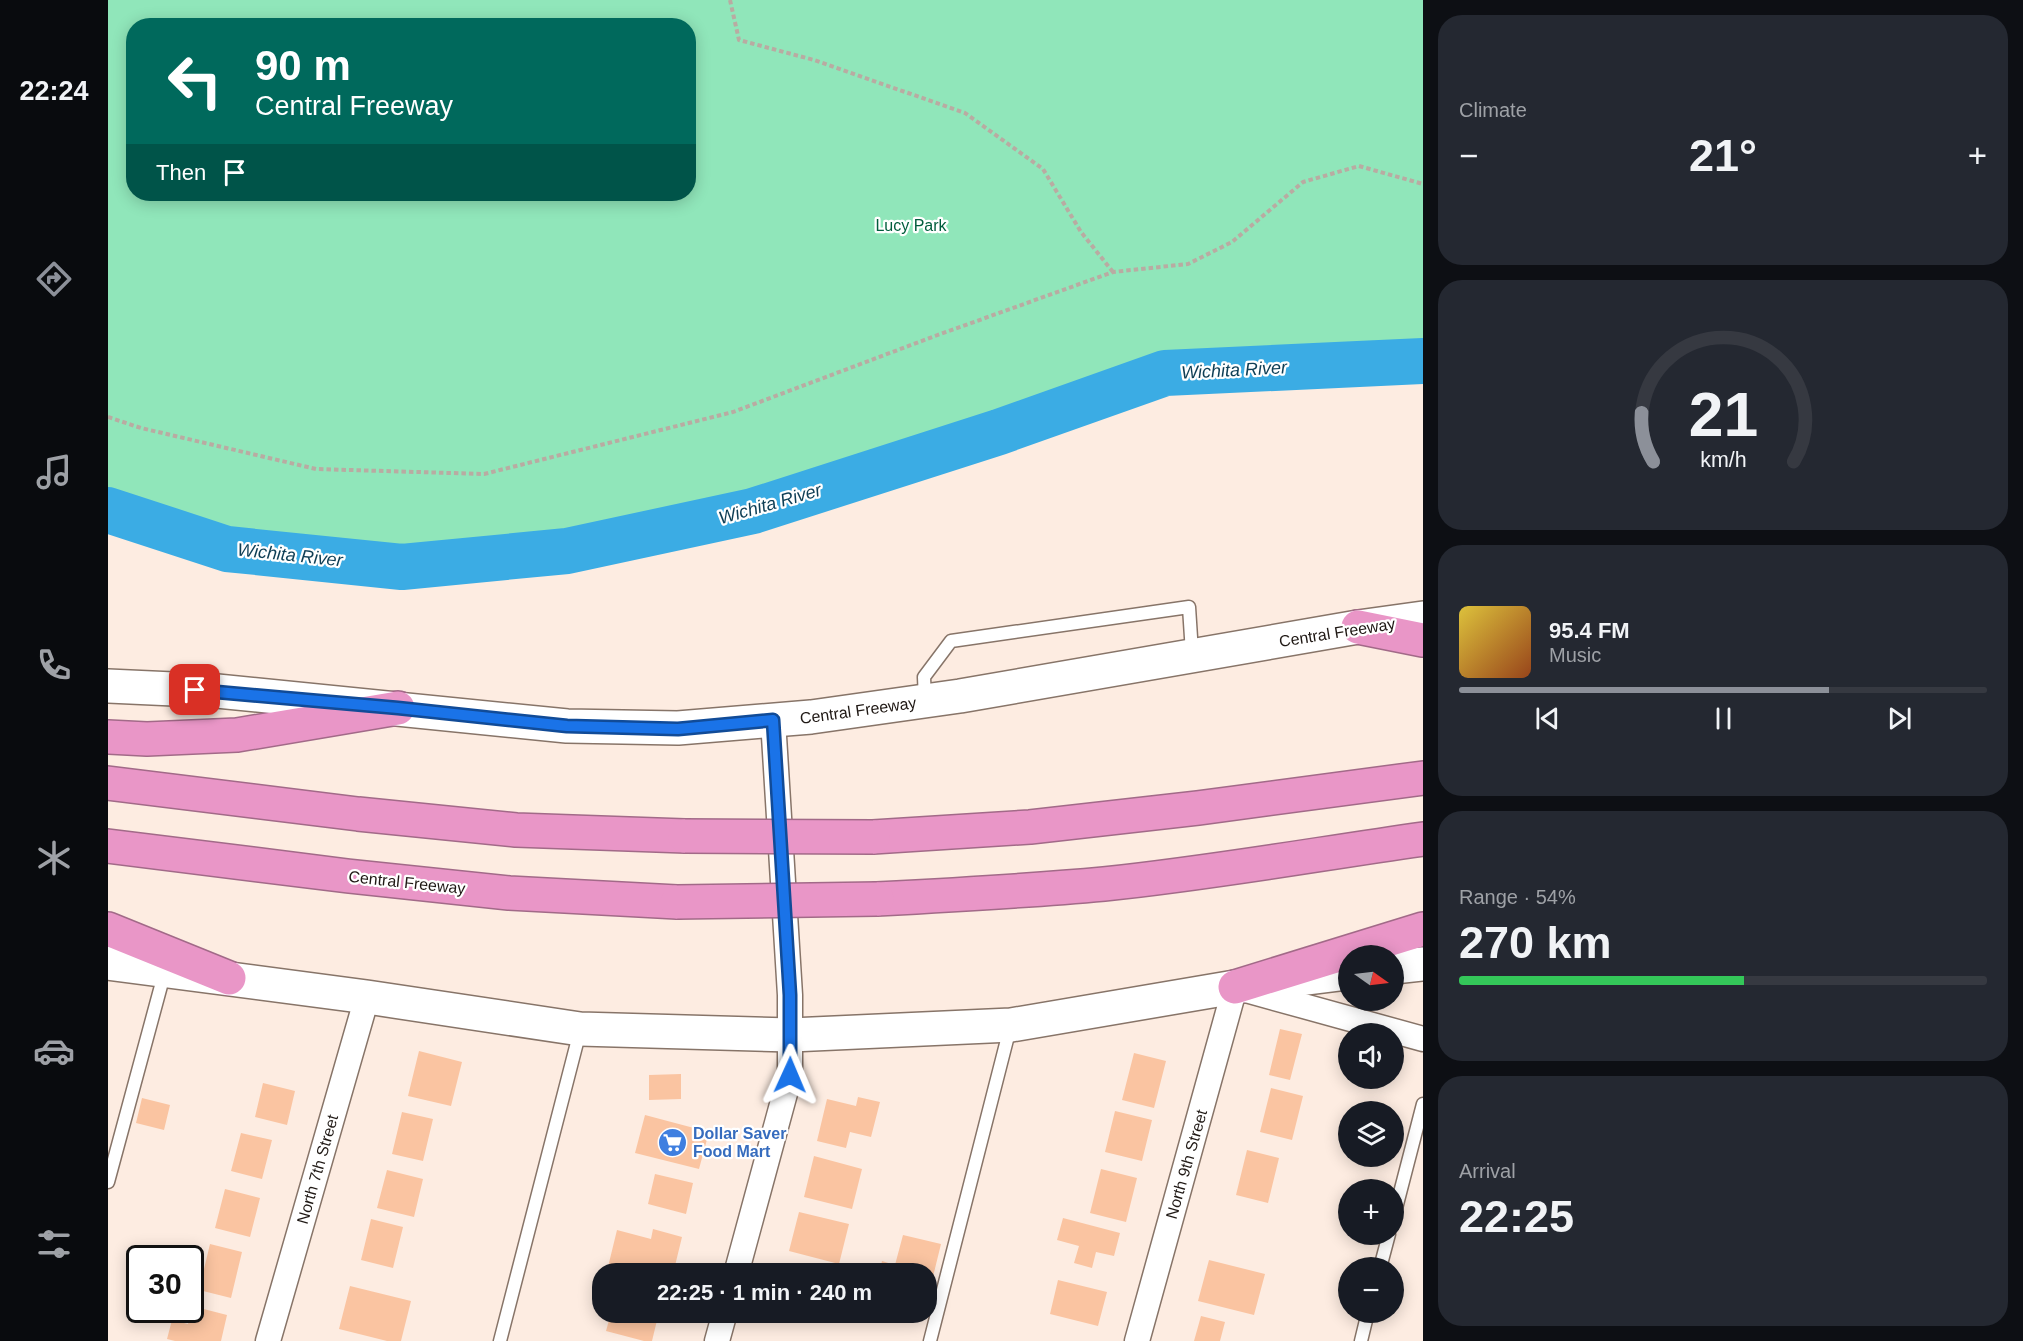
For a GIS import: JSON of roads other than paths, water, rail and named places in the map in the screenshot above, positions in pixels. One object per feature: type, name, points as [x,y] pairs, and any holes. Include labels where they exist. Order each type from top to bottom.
[{"type":"highway","points":[[1358,627],[1423,640]]},
{"type":"highway","points":[[108,737],[147,739],[237,735],[398,708]]},
{"type":"highway","points":[[108,783],[358,814],[516,830],[686,836],[873,837],[1030,827],[1198,808],[1423,778]]},
{"type":"highway","name":"Central Freeway","points":[[108,846],[336,875],[509,893],[677,902],[877,899],[1105,884],[1423,839]]},
{"type":"highway","points":[[108,929],[229,978]]},
{"type":"highway","points":[[1235,987],[1423,929]]},
{"type":"main road","name":"Central Freeway","points":[[108,686],[217,692],[567,726],[678,729],[811,717],[926,701],[1358,627],[1423,618]]},
{"type":"main road","points":[[108,963],[367,997],[580,1029],[791,1035],[1011,1025],[1235,987],[1338,974]]},
{"type":"main road","points":[[1404,966],[1423,964]]},
{"type":"street","points":[[739,1263],[790,1075],[790,995],[773,720]]},
{"type":"street","points":[[1235,987],[1423,1039]]},
{"type":"street","name":"North 9th Street","points":[[1137,1341],[1235,987]]},
{"type":"street","name":"North 7th Street","points":[[268,1341],[367,997]]},
{"type":"street","points":[[717,1341],[722,1323]]},
{"type":"lane","points":[[926,701],[924,677],[951,641],[1189,607],[1192,656]]},
{"type":"lane","points":[[108,1182],[165,969]]},
{"type":"lane","points":[[930,1341],[1011,1025]]},
{"type":"lane","points":[[500,1341],[580,1029]]},
{"type":"lane","points":[[1404,1179],[1423,1104]]},
{"type":"lane","points":[[1361,1341],[1365,1323]]},
{"type":"waterway","name":"Wichita River","points":[[108,510],[227,549],[402,567],[567,551],[753,511],[999,432],[1165,373],[1423,361]]},
{"type":"place","name":"Dollar Saver Food Mart","points":[[672,1142]]},
{"type":"park label","name":"Lucy Park","points":[[911,225]]}]
